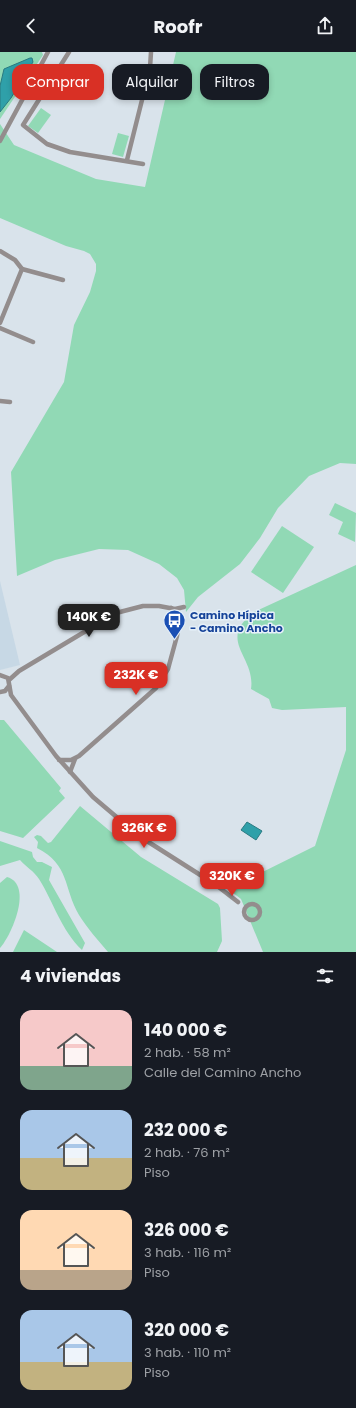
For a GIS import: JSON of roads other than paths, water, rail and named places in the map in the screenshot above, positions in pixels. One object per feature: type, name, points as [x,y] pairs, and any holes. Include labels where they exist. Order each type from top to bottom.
[{"type":"street","points":[[127,160],[150,68],[151,52]]},
{"type":"street","points":[[0,141],[47,53]]},
{"type":"street","points":[[68,53],[23,125],[47,144],[70,152],[127,160],[143,164]]},
{"type":"street","points":[[0,250],[15,260],[22,269],[63,280]]},
{"type":"street","points":[[0,323],[22,269]]},
{"type":"street","points":[[0,328],[33,342]]},
{"type":"street","points":[[0,401],[10,402]]},
{"type":"street","points":[[9,680],[18,671],[116,613],[143,606],[171,608],[184,607],[178,617]]},
{"type":"street","points":[[70,772],[75,759],[156,688],[168,669],[173,655],[179,624],[178,617],[171,608]]},
{"type":"street","points":[[0,675],[6,676],[9,680],[11,694],[59,760],[108,810],[139,836],[216,885],[238,902],[246,917],[250,920],[258,918],[260,914],[259,908],[253,904],[249,905],[238,902]]},
{"type":"street","points":[[1,692],[9,686]]},
{"type":"street","points":[[1,692],[11,694]]},
{"type":"street","points":[[59,760],[75,759]]},
{"type":"street","points":[[244,911],[249,905]]},
{"type":"water","points":[[30,58],[32,58],[33,62],[32,64],[16,64]]},
{"type":"water","points":[[12,66],[12,96],[0,112],[0,86],[4,69]]},
{"type":"water","points":[[247,822],[262,831],[256,840],[241,830]]},
{"type":"place","name":"Camino Hípica - Camino Ancho","points":[[175,640]]}]
